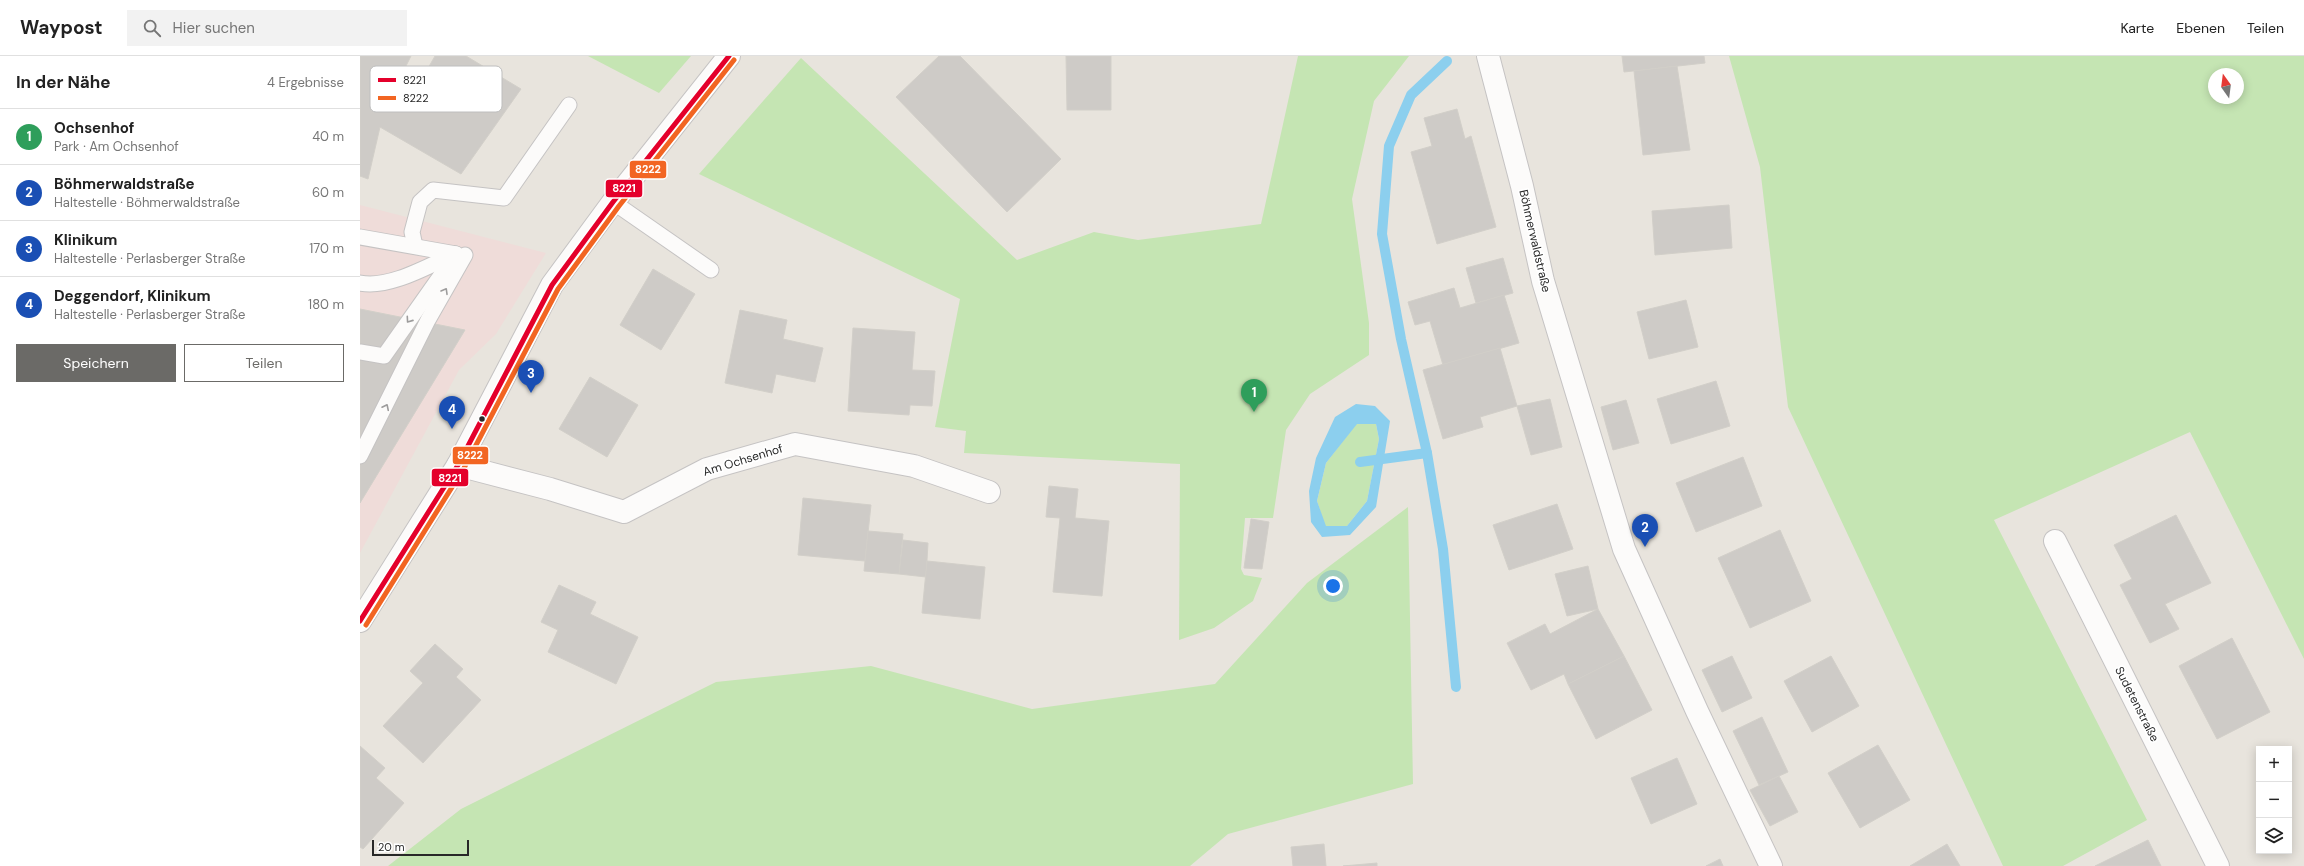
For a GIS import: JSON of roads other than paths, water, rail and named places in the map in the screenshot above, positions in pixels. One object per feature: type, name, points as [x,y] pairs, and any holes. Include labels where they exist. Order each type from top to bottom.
[{"type":"street","points":[[360,621],[458,465],[552,285],[613,202],[730,56]]},
{"type":"street","name":"Böhmerwaldstraße","points":[[1488,56],[1522,186],[1543,282],[1624,549],[1697,711],[1771,866]]},
{"type":"street","name":"Am Ochsenhof","points":[[458,465],[550,489],[624,512],[707,469],[795,444],[914,466],[989,492]]},
{"type":"street","name":"Sudetenstraße","points":[[2055,541],[2218,866]]},
{"type":"lane","points":[[414,246],[412,232],[420,202],[434,190],[504,198],[569,105]]},
{"type":"lane","points":[[613,202],[711,270]]},
{"type":"lane","points":[[360,237],[460,254]]},
{"type":"lane","points":[[360,283],[366,284],[400,278],[460,254]]},
{"type":"lane","points":[[360,352],[384,356],[460,254]]},
{"type":"lane","points":[[360,456],[364,441],[428,320],[460,254]]},
{"type":"water","points":[[1356,404],[1375,406],[1390,421],[1376,507],[1350,535],[1322,537],[1311,522],[1309,491],[1316,458],[1335,417]],"holes":[[[1357,424],[1376,424],[1379,439],[1367,501],[1347,526],[1326,526],[1317,501],[1326,463]]]},
{"type":"waterway","points":[[1447,61],[1411,95],[1389,146],[1382,234],[1401,339],[1427,453],[1443,549],[1456,687]]},
{"type":"waterway","points":[[1360,462],[1427,453]]},
{"type":"place","name":"Klinikum","points":[[531,393]]},
{"type":"place","name":"Ochsenhof","points":[[1254,412]]},
{"type":"place","name":"Deggendorf, Klinikum","points":[[452,429]]},
{"type":"place","name":"Böhmerwaldstraße","points":[[1645,547]]}]
